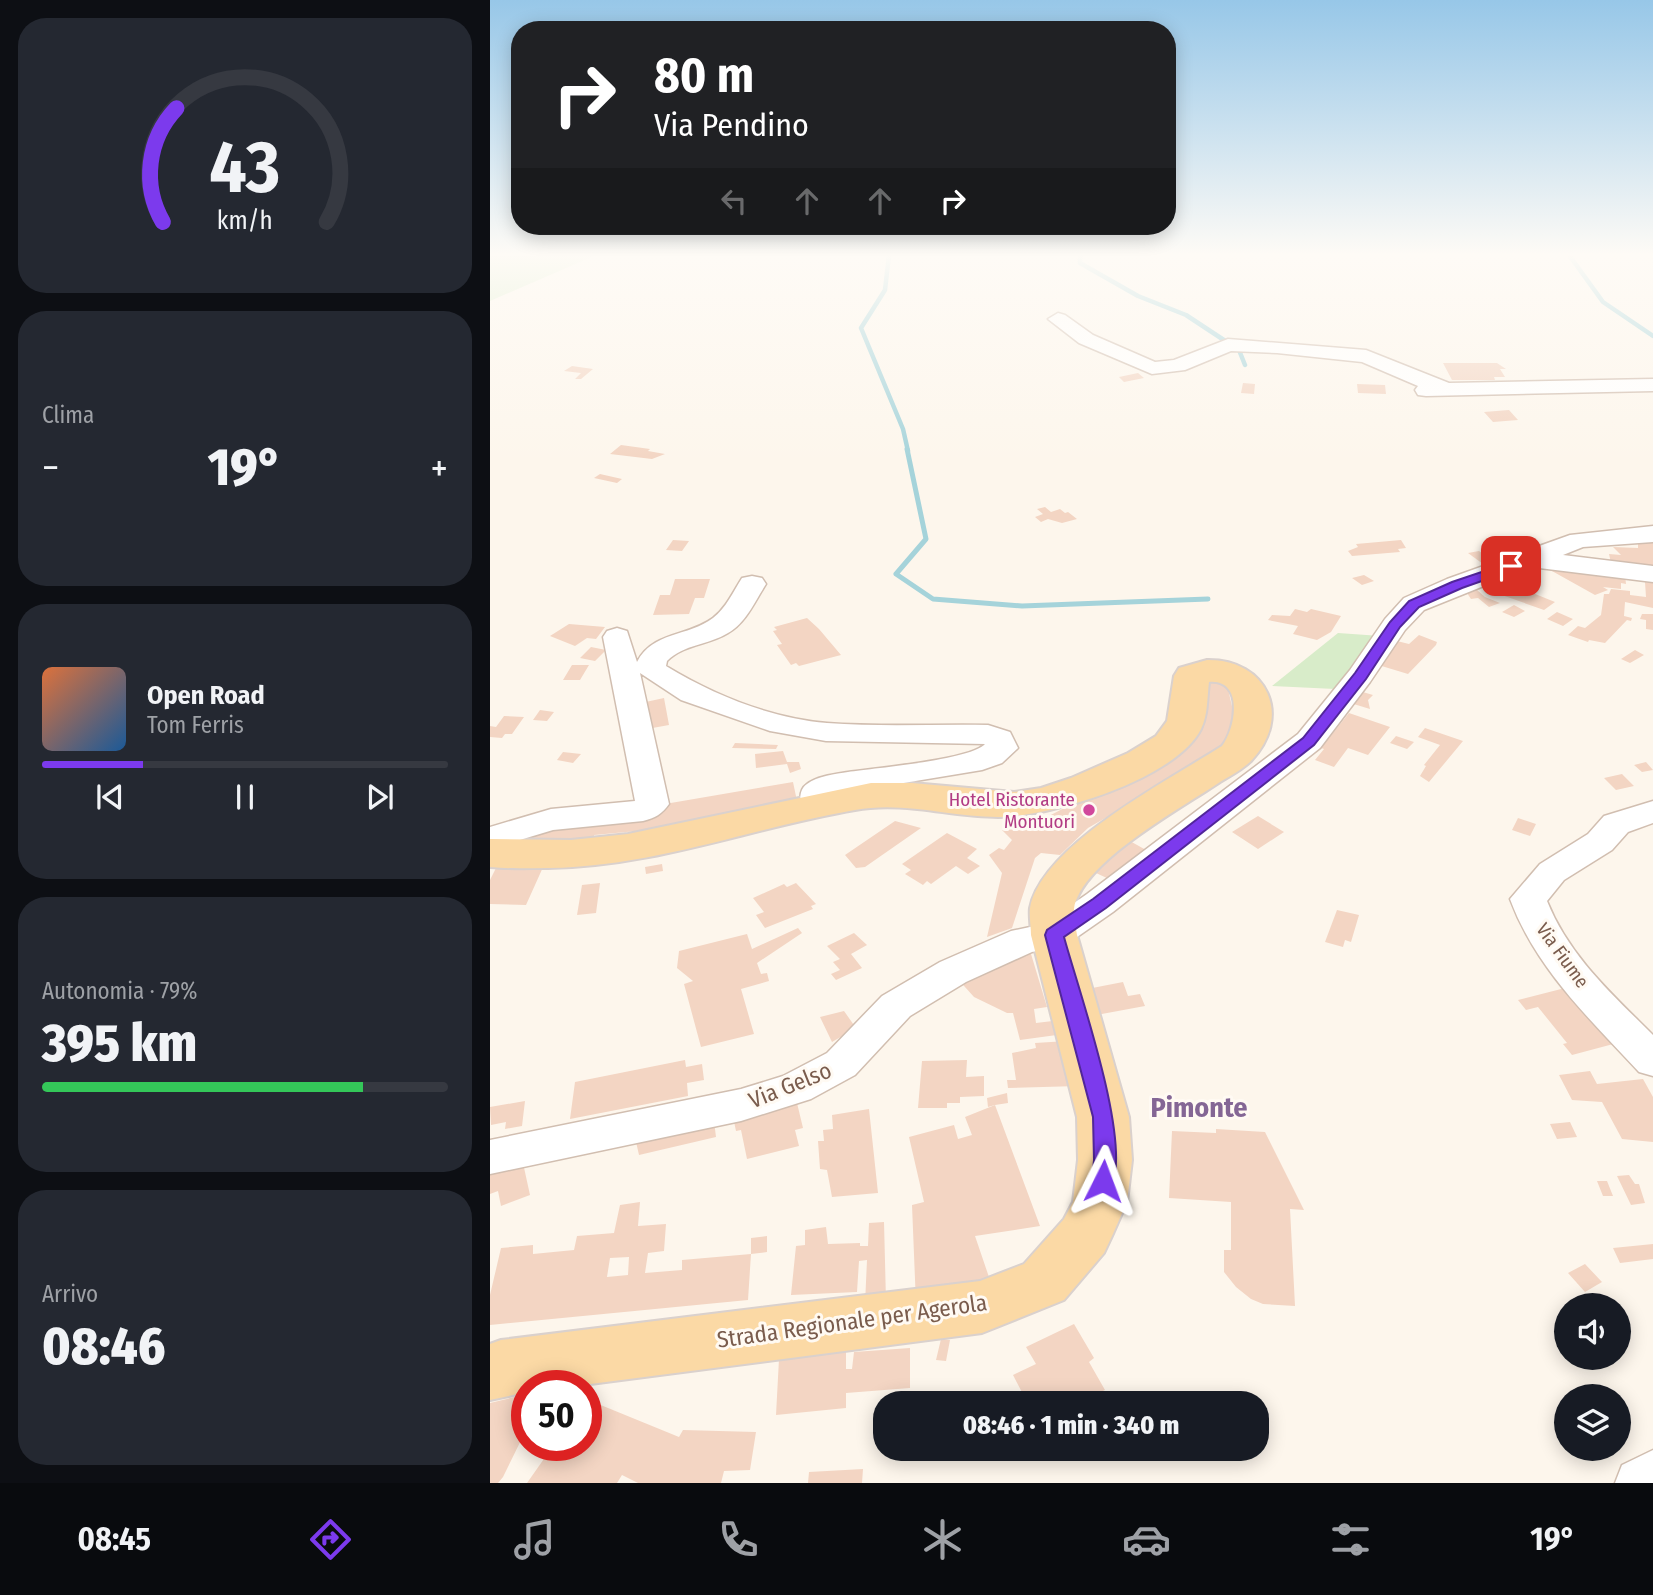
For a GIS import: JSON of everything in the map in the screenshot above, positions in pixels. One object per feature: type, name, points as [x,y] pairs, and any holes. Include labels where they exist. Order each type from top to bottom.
[{"type":"main road","name":"Strada Regionale per Agerola","points":[[490,853],[564,855],[612,849],[701,835],[867,796],[904,793],[1009,805],[1035,802],[1062,794],[1149,757],[1170,743],[1184,727],[1189,713],[1192,676],[1215,669],[1229,672],[1242,680],[1254,708],[1251,733],[1236,754],[1097,845],[1062,882],[1052,909],[1054,935],[1103,1117],[1105,1160],[1100,1202],[1084,1236],[1044,1282],[982,1307],[501,1368],[490,1372]]},
{"type":"street","points":[[1065,324],[1086,339],[1153,368],[1178,366],[1228,345],[1277,348],[1366,356],[1445,389]]},
{"type":"street","points":[[1396,391],[1653,386]]},
{"type":"street","points":[[1054,935],[1100,904],[1308,741],[1360,676],[1395,625],[1414,604],[1457,585],[1579,540],[1653,534]]},
{"type":"street","points":[[1530,558],[1653,574]]},
{"type":"street","points":[[752,584],[730,618],[719,627],[664,649],[652,658],[650,666],[656,673],[692,694],[770,722],[826,732],[988,734],[999,739],[1002,748],[992,756],[971,763],[836,785],[818,791],[817,806]]},
{"type":"street","points":[[490,838],[551,820],[643,811],[652,804],[617,636]]},
{"type":"street","name":"Via Fiume","points":[[1653,811],[1616,824],[1600,842],[1552,872],[1528,899],[1545,936],[1569,970],[1653,1061]]},
{"type":"street","name":"Via Gelso","points":[[490,1157],[741,1105],[796,1087],[841,1064],[896,1006],[953,972],[1024,940],[1054,935]]},
{"type":"street","points":[[1641,1483],[1653,1476]]},
{"type":"green space","points":[[1338,633],[1395,637],[1356,690],[1272,686]]},
{"type":"building","points":[[1443,363],[1497,363],[1506,369],[1500,369],[1505,377],[1494,377],[1495,380],[1452,380]]},
{"type":"building","points":[[572,366],[593,369],[581,379],[575,379],[581,373],[564,371]]},
{"type":"building","points":[[1138,373],[1144,378],[1124,382],[1119,377]]},
{"type":"building","points":[[1243,383],[1255,384],[1254,394],[1241,393]]},
{"type":"building","points":[[1357,384],[1385,385],[1386,394],[1358,393]]},
{"type":"building","points":[[1509,410],[1518,420],[1493,422],[1484,412]]},
{"type":"building","points":[[621,445],[665,454],[652,459],[610,454]]},
{"type":"building","points":[[600,474],[622,479],[617,483],[594,478]]},
{"type":"building","points":[[1045,507],[1051,512],[1060,509],[1068,512],[1077,519],[1062,523],[1048,519],[1041,522],[1035,517],[1043,514],[1037,509]]},
{"type":"building","points":[[1653,536],[1653,567],[1611,563],[1609,554],[1621,555],[1613,547],[1638,548],[1638,542]]},
{"type":"building","points":[[673,540],[689,541],[682,551],[666,550]]},
{"type":"building","points":[[1401,540],[1406,548],[1398,549],[1400,552],[1352,556],[1348,551],[1358,547],[1356,544]]},
{"type":"building","points":[[1479,551],[1492,560],[1483,564],[1468,553]]},
{"type":"building","points":[[1543,566],[1625,575],[1626,584],[1621,583],[1621,589],[1603,587],[1608,590],[1595,595]]},
{"type":"building","points":[[1364,575],[1374,581],[1362,585],[1352,578]]},
{"type":"building","points":[[675,579],[710,579],[704,598],[695,598],[689,614],[653,615],[660,595],[670,595]]},
{"type":"building","points":[[1645,582],[1653,583],[1653,608],[1625,602],[1624,616],[1632,618],[1631,621],[1627,620],[1605,643],[1588,642],[1568,635],[1578,626],[1585,628],[1601,615],[1604,594],[1609,594],[1611,589],[1630,591],[1630,595],[1646,597]]},
{"type":"building","points":[[1513,585],[1555,602],[1544,610],[1499,594]]},
{"type":"building","points":[[1465,590],[1477,590],[1485,597],[1500,603],[1489,607],[1478,598],[1471,599]]},
{"type":"building","points":[[1514,605],[1525,611],[1514,617],[1502,612]]},
{"type":"building","points":[[1295,609],[1307,612],[1311,609],[1341,616],[1331,632],[1317,640],[1293,634],[1298,626],[1268,620],[1272,615],[1290,616]]},
{"type":"building","points":[[1557,612],[1573,619],[1563,626],[1547,619]]},
{"type":"building","points":[[1642,614],[1653,614],[1653,630],[1646,629],[1646,620],[1640,619]]},
{"type":"building","points":[[807,618],[841,655],[799,666],[796,663],[791,665],[777,645],[782,644],[773,631],[777,630],[774,627]]},
{"type":"building","points":[[569,624],[605,627],[596,639],[587,638],[575,646],[550,636]]},
{"type":"building","points":[[1419,635],[1437,642],[1408,674],[1375,664],[1393,640],[1409,644]]},
{"type":"building","points":[[591,647],[606,650],[595,661],[580,658]]},
{"type":"building","points":[[1635,650],[1644,655],[1630,663],[1621,659]]},
{"type":"building","points":[[572,665],[589,665],[580,680],[563,680]]},
{"type":"building","name":"Hotel Ristorante Montuori","points":[[1207,679],[1226,680],[1236,724],[1215,755],[1088,828],[1060,855],[1041,853],[1035,858],[1012,928],[987,937],[1002,873],[989,855],[999,848],[1004,850],[1012,840],[1002,830],[1020,824],[1024,829],[1185,745]]},
{"type":"building","points":[[1356,690],[1373,695],[1368,700],[1370,709],[1347,702]]},
{"type":"building","points":[[664,698],[669,725],[647,729],[641,703]]},
{"type":"building","points":[[540,710],[554,712],[547,721],[533,720]]},
{"type":"building","points":[[1349,713],[1390,727],[1368,755],[1348,748],[1334,767],[1315,760],[1324,749],[1321,748]]},
{"type":"building","points":[[504,716],[524,717],[512,734],[505,734],[502,738],[490,737],[490,726],[496,727]]},
{"type":"building","points":[[1425,728],[1463,741],[1429,782],[1420,776],[1426,766],[1424,765],[1440,745],[1418,737]]},
{"type":"building","points":[[1396,736],[1414,742],[1407,749],[1390,743]]},
{"type":"building","points":[[735,743],[778,745],[776,749],[732,748]]},
{"type":"building","points":[[783,751],[787,762],[799,762],[801,769],[790,773],[787,764],[756,768],[755,754]]},
{"type":"building","points":[[563,752],[581,754],[573,763],[557,760]]},
{"type":"building","points":[[1646,762],[1653,770],[1642,772],[1634,765]]},
{"type":"building","points":[[1622,774],[1634,786],[1616,790],[1604,778]]},
{"type":"building","points":[[793,782],[797,801],[637,831],[594,835],[594,839],[500,841],[659,805]]},
{"type":"building","points":[[1258,816],[1284,832],[1258,849],[1232,832]]},
{"type":"building","points":[[1518,818],[1536,824],[1530,836],[1512,830]]},
{"type":"building","points":[[895,821],[921,828],[865,867],[856,868],[845,855]]},
{"type":"building","points":[[947,833],[977,849],[967,858],[980,866],[968,874],[956,866],[931,884],[927,881],[923,885],[905,874],[911,870],[902,864]]},
{"type":"building","points":[[1121,836],[1146,850],[1109,879],[1083,867]]},
{"type":"building","points":[[498,864],[544,865],[526,905],[490,904],[490,880]]},
{"type":"building","points":[[662,864],[663,871],[646,874],[645,867]]},
{"type":"building","points":[[600,883],[596,913],[577,915],[582,885]]},
{"type":"building","points":[[796,883],[816,904],[811,906],[813,909],[765,928],[756,915],[764,912],[753,898],[784,884],[787,887]]},
{"type":"building","points":[[1337,910],[1359,915],[1351,942],[1345,940],[1343,947],[1325,942]]},
{"type":"building","points":[[798,928],[802,933],[757,963],[761,974],[767,973],[769,981],[741,989],[754,1034],[701,1047],[684,984],[693,981],[677,968],[679,951],[747,934],[752,949]]},
{"type":"building","points":[[854,933],[867,945],[851,954],[862,968],[836,980],[831,974],[840,970],[833,962],[840,959],[827,946]]},
{"type":"building","points":[[1028,944],[1047,1007],[1034,1009],[1036,1023],[1061,1020],[1064,1034],[1020,1040],[1013,1013],[1007,1013],[974,997],[956,977]]},
{"type":"building","points":[[1123,982],[1128,996],[1140,994],[1145,1006],[1091,1016],[1082,990]]},
{"type":"building","points":[[1565,988],[1617,1043],[1572,1055],[1563,1044],[1567,1043],[1538,1007],[1526,1010],[1518,1000]]},
{"type":"building","points":[[844,1011],[856,1028],[832,1042],[820,1017]]},
{"type":"building","points":[[1067,1041],[1079,1086],[1008,1088],[1007,1080],[1016,1080],[1012,1053],[1036,1048],[1035,1043]]},
{"type":"building","points":[[685,1060],[686,1067],[702,1064],[704,1080],[687,1083],[688,1096],[570,1119],[575,1082]]},
{"type":"building","points":[[967,1060],[966,1077],[984,1076],[984,1096],[960,1097],[960,1103],[947,1103],[947,1108],[918,1108],[922,1061]]},
{"type":"building","points":[[1590,1071],[1597,1084],[1643,1079],[1653,1097],[1653,1142],[1622,1139],[1602,1102],[1572,1100],[1559,1075]]},
{"type":"building","points":[[1007,1093],[1008,1103],[988,1107],[987,1098]]},
{"type":"building","points":[[525,1101],[522,1126],[505,1129],[506,1122],[491,1125],[490,1107]]},
{"type":"building","points":[[797,1103],[803,1128],[795,1130],[799,1146],[747,1159],[741,1130],[736,1131],[733,1117]]},
{"type":"building","points":[[995,1105],[1040,1226],[975,1236],[991,1283],[916,1304],[912,1205],[924,1202],[909,1137],[954,1125],[958,1139],[972,1135],[965,1117]]},
{"type":"building","points":[[869,1109],[878,1193],[832,1197],[827,1170],[820,1169],[818,1141],[824,1141],[823,1130],[833,1129],[832,1115]]},
{"type":"building","points":[[713,1113],[716,1137],[639,1155],[634,1133]]},
{"type":"building","points":[[1570,1122],[1577,1137],[1557,1139],[1550,1124]]},
{"type":"building","points":[[1216,1129],[1265,1132],[1304,1210],[1290,1209],[1295,1306],[1263,1304],[1251,1299],[1236,1287],[1224,1272],[1224,1250],[1231,1250],[1231,1202],[1169,1198],[1172,1131],[1216,1133]]},
{"type":"building","points":[[523,1163],[530,1195],[501,1206],[498,1191],[490,1194],[490,1174]]},
{"type":"building","points":[[1629,1175],[1635,1184],[1639,1184],[1645,1203],[1631,1205],[1617,1176]]},
{"type":"building","points":[[1597,1181],[1607,1181],[1613,1196],[1603,1196]]},
{"type":"building","points":[[640,1202],[638,1226],[666,1224],[664,1251],[648,1253],[645,1273],[682,1270],[682,1260],[751,1254],[748,1300],[490,1325],[490,1295],[501,1248],[533,1245],[533,1254],[574,1250],[577,1236],[614,1233],[620,1205]],"holes":[[[629,1257],[628,1275],[607,1277],[610,1258]]]},
{"type":"building","points":[[884,1222],[886,1301],[865,1304],[867,1260],[859,1261],[857,1292],[791,1295],[796,1246],[805,1245],[805,1230],[826,1227],[828,1244],[860,1243],[860,1246],[868,1246],[869,1223]]},
{"type":"building","points":[[767,1236],[767,1252],[751,1254],[751,1238]]},
{"type":"building","points":[[1653,1244],[1653,1259],[1620,1263],[1613,1248]]},
{"type":"building","points":[[1585,1264],[1602,1282],[1585,1292],[1568,1273]]},
{"type":"building","points":[[1074,1324],[1094,1358],[1089,1362],[1105,1390],[1021,1391],[1013,1375],[1036,1364],[1026,1347]]},
{"type":"building","points":[[941,1339],[950,1340],[946,1361],[936,1360]]},
{"type":"building","points":[[910,1348],[910,1388],[846,1393],[846,1408],[776,1415],[779,1359],[846,1352],[846,1369],[852,1369],[854,1352]]},
{"type":"building","points":[[511,1398],[511,1461],[498,1483],[490,1483],[490,1403]]},
{"type":"building","points":[[602,1406],[679,1437],[683,1430],[756,1432],[750,1470],[724,1471],[721,1483],[638,1483],[622,1475],[617,1483],[527,1483],[542,1461],[602,1461]]},
{"type":"building","points":[[863,1469],[862,1483],[808,1483],[809,1472]]},
{"type":"waterway","points":[[863,324],[861,328],[903,429],[908,451]]},
{"type":"waterway","points":[[1200,324],[1239,350],[1245,365]]},
{"type":"waterway","points":[[1636,324],[1653,336]]},
{"type":"waterway","points":[[907,449],[926,539],[896,574],[933,599],[1022,606],[1208,599]]},
{"type":"place","name":"Hotel Ristorante Montuori","points":[[1089,810]]},
{"type":"district","name":"Pimonte","points":[[1199,1107]]},
{"type":"route","points":[[1103,1181],[1103,1117],[1054,935],[1100,904],[1308,741],[1360,676],[1395,625],[1414,604],[1511,566]]}]
